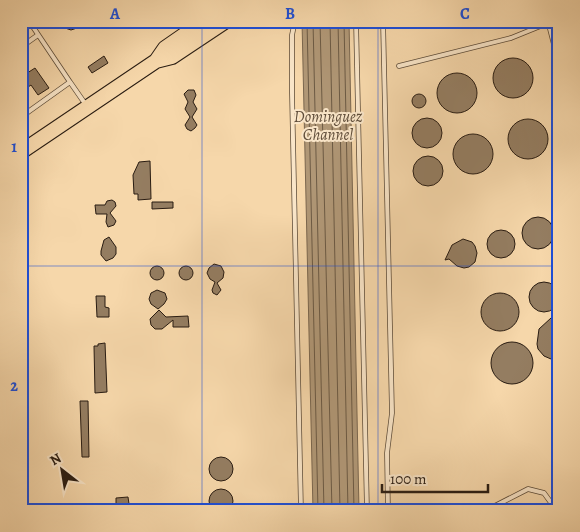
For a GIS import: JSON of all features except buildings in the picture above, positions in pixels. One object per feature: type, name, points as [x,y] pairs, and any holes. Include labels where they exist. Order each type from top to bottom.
[{"type":"highway","points":[[21,152],[156,61],[165,48],[207,28]]},
{"type":"lane","points":[[29,21],[88,107]]},
{"type":"lane","points":[[294,21],[292,35],[293,122],[301,511]]},
{"type":"lane","points":[[356,21],[368,511]]},
{"type":"lane","points":[[383,21],[392,413],[387,453],[388,511]]},
{"type":"lane","points":[[399,66],[511,38],[548,22],[559,64]]},
{"type":"lane","points":[[22,45],[38,35]]},
{"type":"lane","points":[[21,117],[70,82]]},
{"type":"lane","points":[[485,511],[528,488],[544,493],[557,511]]},
{"type":"water","name":"Dominguez Channel","points":[[302,21],[349,21],[359,511],[313,511]]}]
